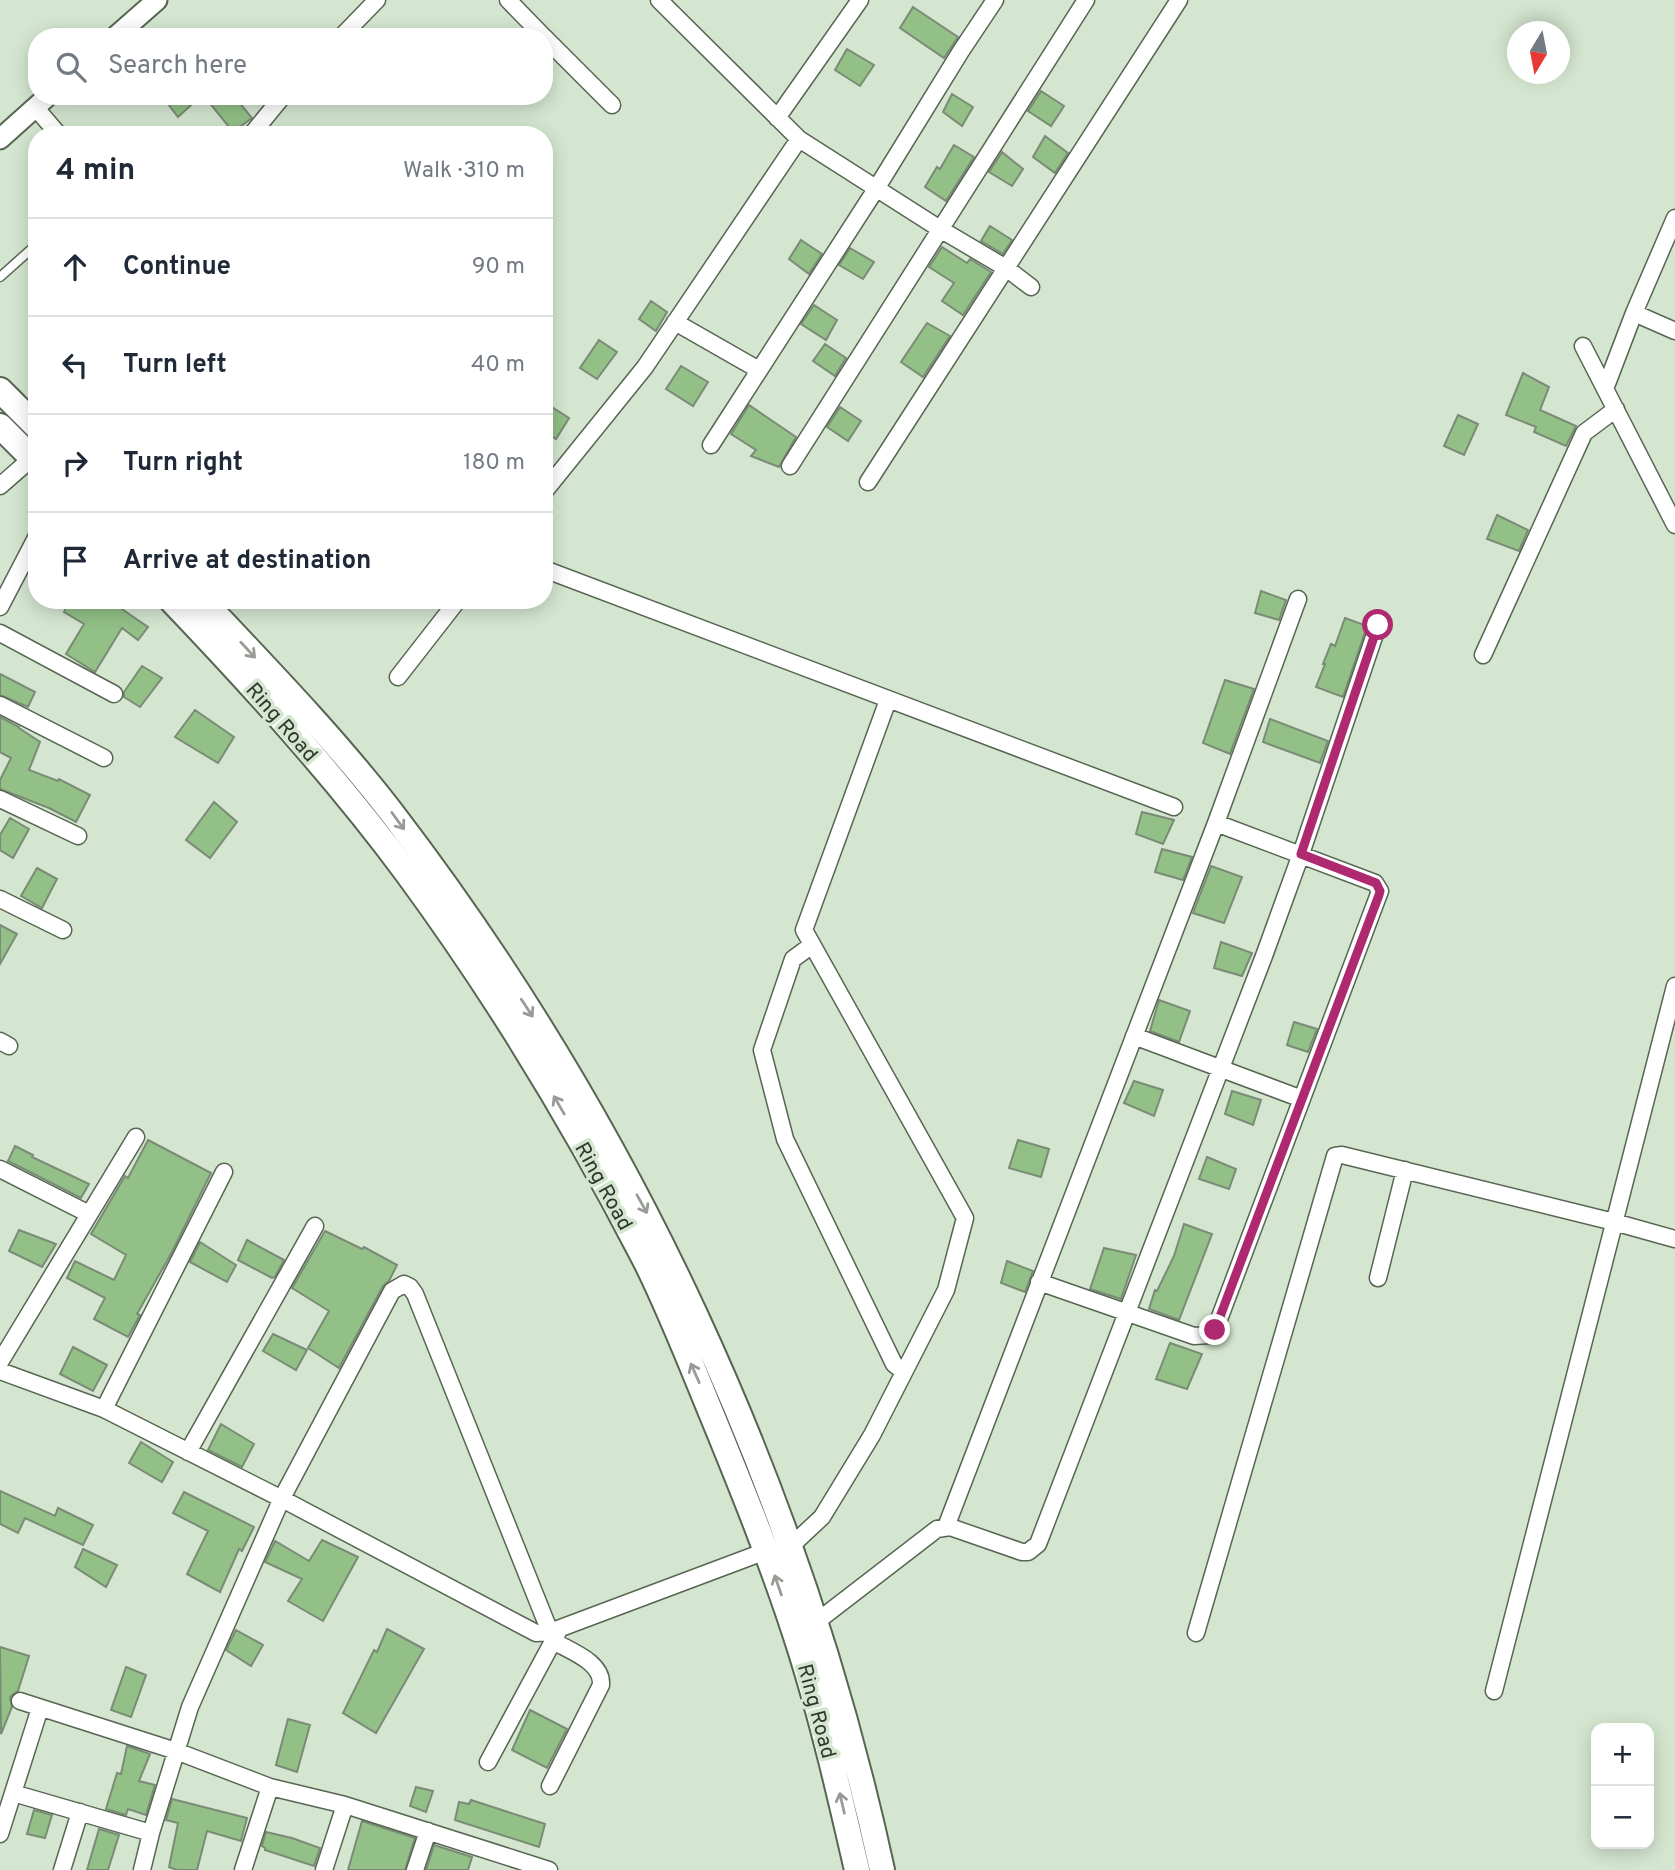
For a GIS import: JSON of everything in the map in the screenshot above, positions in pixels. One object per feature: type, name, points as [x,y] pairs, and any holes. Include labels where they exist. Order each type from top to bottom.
[{"type":"highway","points":[[0,390],[28,417]]},
{"type":"highway","points":[[0,426],[28,454]]},
{"type":"highway","name":"Ring Road","points":[[180,609],[235,667],[301,743],[406,872],[534,1063],[594,1165],[647,1264],[700,1386],[815,1623],[849,1732],[882,1870]]},
{"type":"highway","name":"Ring Road","points":[[210,609],[306,712],[390,811],[462,909],[546,1036],[657,1234],[740,1416],[778,1549],[800,1651],[841,1798],[857,1870]]},
{"type":"street","points":[[125,28],[157,0]]},
{"type":"street","points":[[350,28],[377,0]]},
{"type":"street","points":[[508,0],[535,28]]},
{"type":"street","points":[[777,118],[860,0]]},
{"type":"street","points":[[711,445],[995,0]]},
{"type":"street","points":[[790,466],[1086,0]]},
{"type":"street","points":[[868,482],[1178,0]]},
{"type":"street","points":[[665,2],[799,139],[1006,268],[1031,287]]},
{"type":"street","points":[[553,46],[612,106]]},
{"type":"street","points":[[0,139],[39,105]]},
{"type":"street","points":[[43,105],[54,126]]},
{"type":"street","points":[[258,126],[276,105]]},
{"type":"street","points":[[553,481],[632,384],[799,139]]},
{"type":"street","points":[[1605,388],[1675,219]]},
{"type":"street","points":[[1634,313],[1675,331]]},
{"type":"street","points":[[676,322],[760,370]]},
{"type":"street","points":[[1583,345],[1675,525]]},
{"type":"street","points":[[1483,655],[1584,433],[1616,409]]},
{"type":"street","points":[[0,486],[28,465]]},
{"type":"street","points":[[0,607],[28,553]]},
{"type":"street","points":[[553,572],[1174,807]]},
{"type":"street","points":[[946,1527],[1216,823],[1298,599]]},
{"type":"street","points":[[398,677],[451,609]]},
{"type":"street","points":[[815,1623],[932,1531],[946,1527],[1022,1552],[1034,1549],[1038,1544],[1301,854],[1378,625]]},
{"type":"street","points":[[0,633],[114,694]]},
{"type":"street","points":[[0,1371],[104,1409],[282,1498],[536,1633],[554,1634],[778,1549],[822,1517],[872,1435],[946,1290],[965,1219],[804,930],[888,700]]},
{"type":"street","points":[[0,705],[104,758]]},
{"type":"street","points":[[0,799],[78,836]]},
{"type":"street","points":[[1039,1282],[1194,1336],[1210,1335],[1215,1330],[1380,891],[1376,883],[1216,823]]},
{"type":"street","points":[[0,899],[63,930]]},
{"type":"street","points":[[812,945],[793,959],[762,1050],[785,1139],[894,1364],[904,1372]]},
{"type":"street","points":[[1494,1690],[1675,986]]},
{"type":"street","points":[[1134,1036],[1302,1099]]},
{"type":"street","points":[[0,1362],[136,1136]]},
{"type":"street","points":[[1196,1633],[1332,1158],[1342,1155],[1675,1239]]},
{"type":"street","points":[[0,1169],[89,1214]]},
{"type":"street","points":[[1378,1278],[1405,1170]]},
{"type":"street","points":[[104,1409],[224,1172]]},
{"type":"street","points":[[188,1452],[315,1226]]},
{"type":"street","points":[[142,1870],[190,1707],[282,1498],[392,1291],[404,1284],[410,1287],[421,1307],[554,1634],[596,1667],[602,1676],[601,1685],[550,1786]]},
{"type":"street","points":[[488,1762],[554,1634]]},
{"type":"street","points":[[20,1701],[176,1751],[270,1787],[345,1805],[428,1831],[507,1864],[549,1870]]},
{"type":"street","points":[[0,1834],[40,1707]]},
{"type":"street","points":[[243,1870],[270,1787]]},
{"type":"street","points":[[13,1793],[151,1833]]},
{"type":"street","points":[[324,1870],[345,1805]]},
{"type":"street","points":[[62,1870],[80,1812]]},
{"type":"street","points":[[415,1870],[428,1831]]},
{"type":"lane","points":[[0,277],[28,252]]},
{"type":"building","points":[[913,7],[958,37],[944,58],[900,28]]},
{"type":"building","points":[[847,49],[874,65],[860,86],[835,70]]},
{"type":"building","points":[[1041,91],[1064,106],[1051,126],[1028,111]]},
{"type":"building","points":[[952,94],[973,107],[962,126],[943,112]]},
{"type":"building","points":[[169,105],[191,105],[178,117]]},
{"type":"building","points":[[211,105],[241,105],[252,118],[241,126],[228,126]]},
{"type":"building","points":[[1045,136],[1068,153],[1055,173],[1033,157]]},
{"type":"building","points":[[954,145],[974,157],[946,201],[925,187],[937,167],[940,169]]},
{"type":"building","points":[[1002,152],[1023,169],[1012,186],[989,172]]},
{"type":"building","points":[[990,226],[1012,240],[1003,254],[981,241]]},
{"type":"building","points":[[801,240],[822,254],[809,274],[789,259]]},
{"type":"building","points":[[942,247],[967,263],[970,259],[991,272],[963,315],[942,301],[954,283],[929,267]]},
{"type":"building","points":[[850,248],[874,262],[863,279],[839,265]]},
{"type":"building","points":[[651,301],[667,312],[656,331],[639,319]]},
{"type":"building","points":[[814,305],[837,320],[826,340],[801,324]]},
{"type":"building","points":[[927,323],[950,336],[923,377],[901,362]]},
{"type":"building","points":[[599,340],[617,352],[597,379],[580,368]]},
{"type":"building","points":[[825,344],[846,358],[835,376],[813,361]]},
{"type":"building","points":[[681,366],[708,382],[693,406],[666,389]]},
{"type":"building","points":[[1523,373],[1549,387],[1540,410],[1576,426],[1566,446],[1534,432],[1536,427],[1506,415]]},
{"type":"building","points":[[749,405],[796,437],[779,467],[751,456],[756,450],[731,434]]},
{"type":"building","points":[[840,407],[861,421],[848,441],[827,427]]},
{"type":"building","points":[[553,408],[569,418],[556,439],[553,437]]},
{"type":"building","points":[[1458,415],[1478,424],[1464,455],[1444,446]]},
{"type":"building","points":[[1497,515],[1528,530],[1519,551],[1487,539]]},
{"type":"building","points":[[1261,591],[1286,600],[1279,620],[1255,613]]},
{"type":"building","points":[[65,609],[122,609],[148,627],[138,640],[122,628],[95,672],[66,654],[84,624],[64,612]]},
{"type":"building","points":[[1345,618],[1367,626],[1343,697],[1316,687],[1331,644],[1335,646]]},
{"type":"building","points":[[142,666],[162,678],[140,707],[124,697],[124,692]]},
{"type":"building","points":[[0,674],[35,692],[28,707],[0,695]]},
{"type":"building","points":[[1225,680],[1254,689],[1230,754],[1203,743]]},
{"type":"building","points":[[195,710],[234,737],[218,763],[175,737]]},
{"type":"building","points":[[0,717],[40,742],[29,770],[58,781],[59,779],[90,795],[76,822],[0,789],[0,780],[11,758],[0,752]]},
{"type":"building","points":[[1270,719],[1328,741],[1320,763],[1263,742]]},
{"type":"building","points":[[214,802],[237,822],[210,858],[186,840]]},
{"type":"building","points":[[1142,812],[1174,820],[1163,844],[1136,834]]},
{"type":"building","points":[[10,818],[29,829],[13,858],[0,850],[0,835]]},
{"type":"building","points":[[1162,849],[1192,857],[1183,880],[1155,872]]},
{"type":"building","points":[[1211,866],[1242,877],[1224,923],[1193,913]]},
{"type":"building","points":[[37,868],[57,879],[42,908],[21,896]]},
{"type":"building","points":[[0,925],[17,934],[0,964]]},
{"type":"building","points":[[1221,942],[1252,953],[1242,976],[1214,968]]},
{"type":"building","points":[[1159,1000],[1190,1011],[1179,1042],[1150,1031]]},
{"type":"building","points":[[1294,1022],[1317,1029],[1308,1052],[1287,1045]]},
{"type":"building","points":[[1134,1081],[1163,1090],[1154,1116],[1124,1103]]},
{"type":"building","points":[[1232,1091],[1261,1100],[1253,1125],[1225,1114]]},
{"type":"building","points":[[148,1140],[211,1173],[172,1252],[137,1314],[140,1315],[128,1337],[94,1319],[105,1298],[67,1278],[75,1261],[114,1280],[126,1255],[91,1234],[125,1176],[128,1178]]},
{"type":"building","points":[[1018,1140],[1049,1149],[1041,1177],[1009,1168]]},
{"type":"building","points":[[15,1146],[89,1184],[81,1198],[8,1161]]},
{"type":"building","points":[[1207,1157],[1236,1169],[1229,1189],[1199,1179]]},
{"type":"building","points":[[1184,1224],[1212,1234],[1179,1320],[1149,1309],[1155,1290],[1157,1291],[1174,1256]]},
{"type":"building","points":[[19,1230],[56,1244],[42,1267],[9,1251]]},
{"type":"building","points":[[325,1231],[362,1249],[364,1247],[397,1265],[339,1368],[308,1348],[329,1311],[292,1288]]},
{"type":"building","points":[[247,1240],[284,1260],[275,1277],[272,1278],[238,1260]]},
{"type":"building","points":[[200,1242],[236,1265],[227,1282],[190,1262]]},
{"type":"building","points":[[1104,1248],[1136,1255],[1121,1299],[1090,1289]]},
{"type":"building","points":[[1007,1261],[1033,1271],[1025,1292],[1001,1283]]},
{"type":"building","points":[[273,1334],[307,1350],[296,1370],[263,1351]]},
{"type":"building","points":[[1170,1343],[1202,1354],[1187,1389],[1156,1379]]},
{"type":"building","points":[[73,1347],[107,1365],[93,1391],[60,1374]]},
{"type":"building","points":[[221,1424],[254,1444],[242,1467],[208,1450]]},
{"type":"building","points":[[141,1442],[173,1462],[162,1482],[129,1463]]},
{"type":"building","points":[[0,1491],[55,1516],[58,1508],[93,1525],[83,1545],[25,1518],[18,1533],[0,1524]]},
{"type":"building","points":[[184,1492],[254,1527],[242,1551],[239,1549],[220,1592],[187,1574],[208,1531],[173,1513]]},
{"type":"building","points":[[322,1540],[358,1557],[323,1621],[288,1601],[302,1579],[265,1562],[275,1541],[309,1561]]},
{"type":"building","points":[[83,1549],[117,1565],[106,1587],[75,1567]]},
{"type":"building","points":[[387,1629],[424,1649],[376,1733],[343,1713]]},
{"type":"building","points":[[236,1630],[263,1645],[251,1666],[226,1650]]},
{"type":"building","points":[[0,1647],[29,1656],[18,1691],[10,1697],[12,1707],[1,1734]]},
{"type":"building","points":[[126,1667],[146,1675],[131,1717],[111,1710]]},
{"type":"building","points":[[530,1710],[567,1729],[547,1768],[512,1750]]},
{"type":"building","points":[[288,1719],[310,1725],[297,1772],[276,1765]]},
{"type":"building","points":[[127,1746],[150,1754],[139,1781],[155,1785],[146,1815],[128,1809],[126,1815],[106,1809],[117,1773],[121,1774]]},
{"type":"building","points":[[416,1787],[433,1791],[426,1812],[410,1806]]},
{"type":"building","points":[[172,1799],[247,1818],[241,1841],[207,1831],[197,1870],[177,1870],[169,1867],[178,1823],[166,1820]]},
{"type":"building","points":[[471,1800],[545,1824],[539,1847],[455,1820],[459,1802],[469,1804]]},
{"type":"building","points":[[34,1810],[52,1815],[45,1838],[27,1834]]},
{"type":"building","points":[[362,1821],[415,1838],[405,1870],[348,1870]]},
{"type":"building","points":[[99,1829],[119,1835],[108,1870],[87,1870]]},
{"type":"building","points":[[266,1832],[320,1848],[314,1866],[265,1850],[262,1846]]},
{"type":"building","points":[[434,1845],[472,1857],[468,1870],[426,1870]]},
{"type":"route","points":[[1215,1330],[1377,904],[1380,891],[1376,883],[1301,854],[1378,625]]}]
